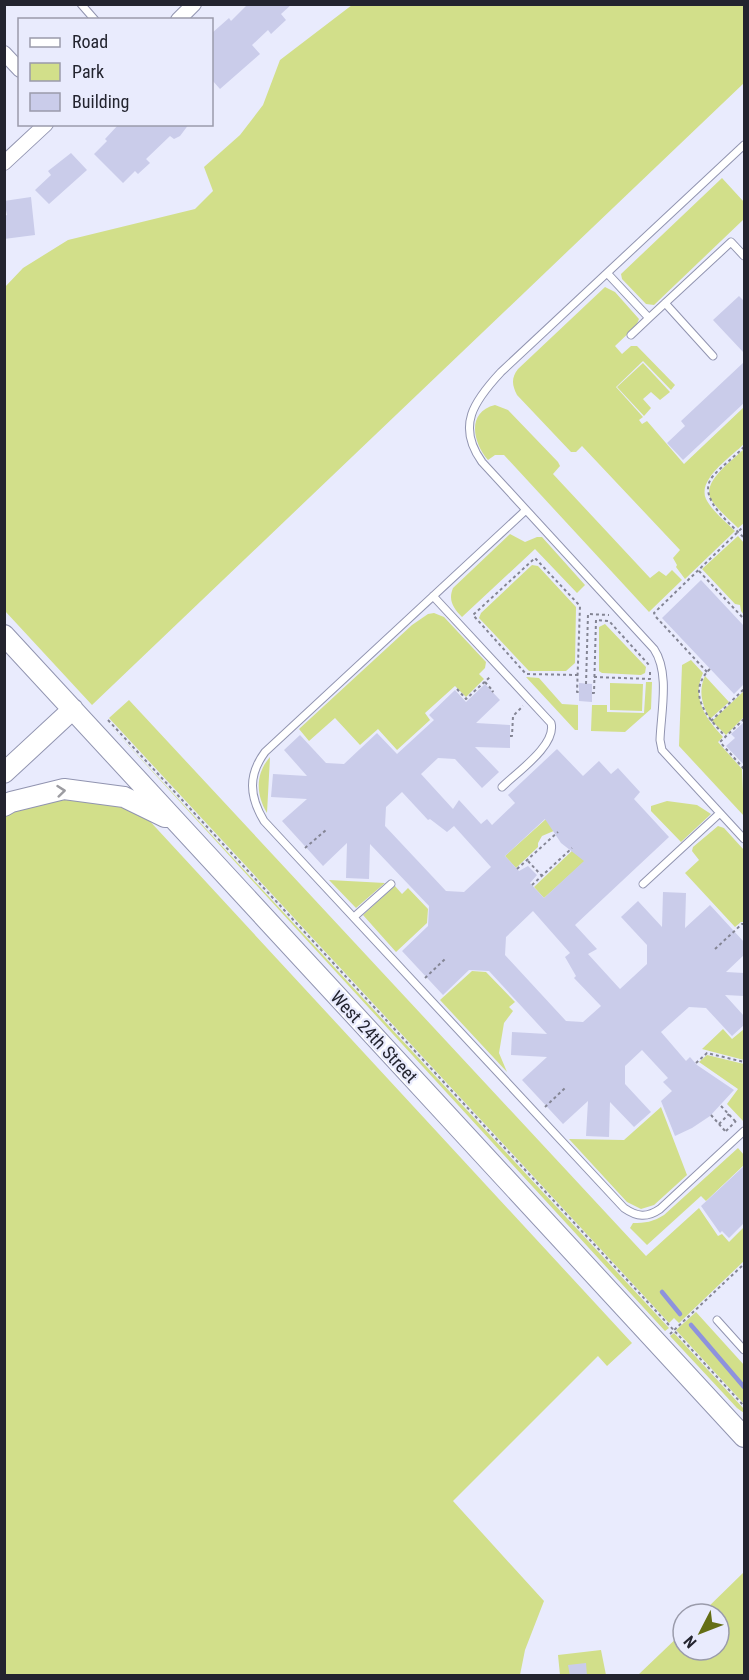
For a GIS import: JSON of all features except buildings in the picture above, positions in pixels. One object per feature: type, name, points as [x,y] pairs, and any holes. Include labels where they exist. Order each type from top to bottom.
[{"type":"street","points":[[180,18],[194,4]]},
{"type":"street","points":[[4,53],[18,68]]},
{"type":"street","points":[[4,163],[44,126]]},
{"type":"street","name":"West 24th Street","points":[[4,635],[744,1437]]},
{"type":"street","points":[[4,773],[73,709]]},
{"type":"street","points":[[4,806],[11,802],[64,789],[124,797],[175,822]]},
{"type":"lane","points":[[81,4],[93,18]]},
{"type":"lane","points":[[744,145],[501,372],[479,399],[469,420],[469,439],[476,455],[654,649],[662,664],[660,740],[663,750],[744,839]]},
{"type":"lane","points":[[632,335],[731,242],[744,256]]},
{"type":"lane","points":[[608,273],[649,318]]},
{"type":"lane","points":[[665,303],[714,356]]},
{"type":"lane","points":[[526,510],[265,752],[255,768],[253,789],[258,811],[297,856],[624,1208],[638,1216],[652,1214],[660,1209],[742,1128]]},
{"type":"lane","points":[[433,596],[551,723],[549,742],[502,787]]},
{"type":"lane","points":[[643,884],[720,813]]},
{"type":"lane","points":[[354,917],[391,884]]},
{"type":"lane","points":[[717,1320],[744,1350]]},
{"type":"path","points":[[744,447],[712,477],[707,489],[711,501],[744,538]]},
{"type":"path","points":[[707,672],[654,615],[656,610],[744,526]]},
{"type":"path","points":[[578,675],[526,674],[473,615],[535,558],[580,606],[578,675],[577,692],[579,692]]},
{"type":"path","points":[[698,570],[744,619]]},
{"type":"path","points":[[586,684],[588,614],[611,615],[618,623],[625,617]]},
{"type":"path","points":[[592,693],[594,693],[594,677],[596,620],[609,621],[650,666],[650,679],[594,677]]},
{"type":"path","points":[[457,689],[466,699],[500,668]]},
{"type":"path","points":[[710,669],[700,682],[700,697],[703,709],[726,737]]},
{"type":"path","points":[[485,682],[492,692]]},
{"type":"path","points":[[711,721],[744,689]]},
{"type":"path","points":[[510,736],[512,736],[513,716],[530,700]]},
{"type":"path","points":[[744,719],[720,742],[744,769],[744,783]]},
{"type":"path","points":[[108,720],[744,1406]]},
{"type":"path","points":[[297,856],[326,830]]},
{"type":"path","points":[[518,870],[558,832]]},
{"type":"path","points":[[532,885],[572,848]]},
{"type":"path","points":[[527,860],[542,876]]},
{"type":"path","points":[[715,949],[744,924]]},
{"type":"path","points":[[417,985],[445,959]]},
{"type":"path","points":[[696,1064],[707,1053],[744,1062]]},
{"type":"path","points":[[537,1114],[565,1088]]},
{"type":"path","points":[[721,1106],[742,1128]]},
{"type":"path","points":[[719,1124],[729,1114]]},
{"type":"path","points":[[726,1131],[736,1122]]},
{"type":"path","points":[[658,1345],[744,1264]]},
{"type":"green space","points":[[352,5],[744,5],[744,83],[92,705],[5,611],[5,287],[23,268],[68,240],[195,209],[213,191],[204,167],[240,135],[263,105],[280,60]]},
{"type":"green space","points":[[722,178],[744,202],[744,219],[654,305],[646,304],[622,279],[621,274]]},
{"type":"green space","points":[[605,287],[615,292],[639,319],[636,326],[615,346],[622,354],[631,346],[637,346],[675,385],[671,390],[643,361],[616,387],[643,417],[639,420],[642,424],[647,421],[684,464],[744,407],[744,444],[717,468],[706,484],[705,491],[706,499],[712,508],[735,531],[685,579],[676,567],[673,558],[680,550],[582,446],[576,452],[571,452],[517,395],[514,388],[513,379],[518,369]]},
{"type":"green space","points":[[643,363],[670,392],[660,400],[651,392],[643,399],[651,408],[644,416],[617,387]]},
{"type":"green space","points":[[495,405],[508,410],[558,462],[560,466],[553,474],[650,578],[659,571],[666,576],[672,570],[682,580],[649,612],[504,455],[495,455],[488,460],[476,437],[476,421],[480,414]]},
{"type":"green space","points":[[744,449],[744,523],[738,528],[715,505],[709,494],[710,487],[719,472]]},
{"type":"green space","points":[[510,534],[525,542],[542,537],[585,585],[577,593],[535,549],[462,617],[452,604],[453,588]]},
{"type":"green space","points":[[738,536],[744,543],[744,615],[740,605],[735,604],[702,569]]},
{"type":"green space","points":[[532,565],[538,566],[576,607],[575,663],[566,671],[529,671],[479,618],[481,613]]},
{"type":"green space","points":[[434,613],[444,617],[486,662],[485,668],[479,674],[484,679],[466,697],[455,686],[425,713],[430,720],[397,750],[378,729],[360,745],[335,718],[309,741],[299,729],[412,625],[428,614]]},
{"type":"green space","points":[[605,624],[646,667],[645,673],[641,675],[599,671],[599,627]]},
{"type":"green space","points":[[691,660],[703,673],[699,691],[702,708],[723,737],[718,742],[742,769],[744,816],[679,746],[682,665]]},
{"type":"green space","points":[[705,676],[729,702],[710,719],[702,698]]},
{"type":"green space","points":[[526,677],[539,678],[562,704],[578,705],[578,730],[575,730]]},
{"type":"green space","points":[[646,682],[652,682],[651,709],[625,732],[591,731],[592,705],[607,705],[607,712],[644,713]]},
{"type":"green space","points":[[610,683],[643,684],[642,711],[610,710]]},
{"type":"green space","points":[[744,691],[744,717],[726,735],[712,721]]},
{"type":"green space","points":[[129,700],[646,1256],[699,1208],[718,1236],[722,1234],[729,1242],[744,1227],[744,1261],[679,1323],[674,1318],[669,1323],[109,718]]},
{"type":"green space","points":[[106,721],[669,1328],[665,1331]]},
{"type":"green space","points":[[270,757],[267,813],[259,792],[259,785],[262,770]]},
{"type":"green space","points":[[60,797],[118,805],[146,817],[632,1343],[607,1366],[598,1356],[453,1501],[544,1601],[525,1650],[520,1675],[5,1676],[5,815]]},
{"type":"green space","points":[[667,801],[697,805],[711,814],[681,842],[651,811],[651,806]]},
{"type":"green space","points":[[546,819],[556,830],[542,836],[538,847],[516,868],[505,856]]},
{"type":"green space","points":[[718,826],[724,828],[744,850],[744,922],[735,927],[685,873],[699,860],[692,851],[693,847]]},
{"type":"green space","points":[[574,849],[585,861],[544,898],[534,887]]},
{"type":"green space","points":[[329,880],[385,883],[356,908]]},
{"type":"green space","points":[[395,886],[402,894],[408,888],[428,909],[427,923],[396,952],[363,915]]},
{"type":"green space","points":[[472,971],[486,972],[515,1002],[509,1007],[513,1011],[504,1023],[499,1053],[507,1072],[440,1000]]},
{"type":"green space","points":[[723,1029],[732,1039],[744,1029],[744,1060],[702,1049]]},
{"type":"green space","points":[[707,1055],[744,1064],[744,1122],[727,1104],[738,1089],[699,1062]]},
{"type":"green space","points":[[661,1107],[687,1175],[654,1205],[641,1209],[627,1202],[569,1139],[624,1140]]},
{"type":"green space","points":[[738,1148],[744,1155],[744,1165],[706,1201],[701,1196],[647,1245],[630,1228],[633,1223],[649,1222],[664,1215]]},
{"type":"green space","points":[[696,1312],[744,1365],[744,1404],[676,1330]]},
{"type":"green space","points":[[674,1333],[744,1409],[744,1413],[670,1336]]},
{"type":"green space","points":[[744,1572],[744,1675],[638,1675],[671,1643],[671,1662],[731,1662],[731,1602],[713,1602]]},
{"type":"green space","points":[[601,1650],[606,1675],[560,1675],[558,1655]]},
{"type":"waterway","points":[[662,1292],[680,1314]]},
{"type":"waterway","points":[[691,1325],[744,1387]]}]
